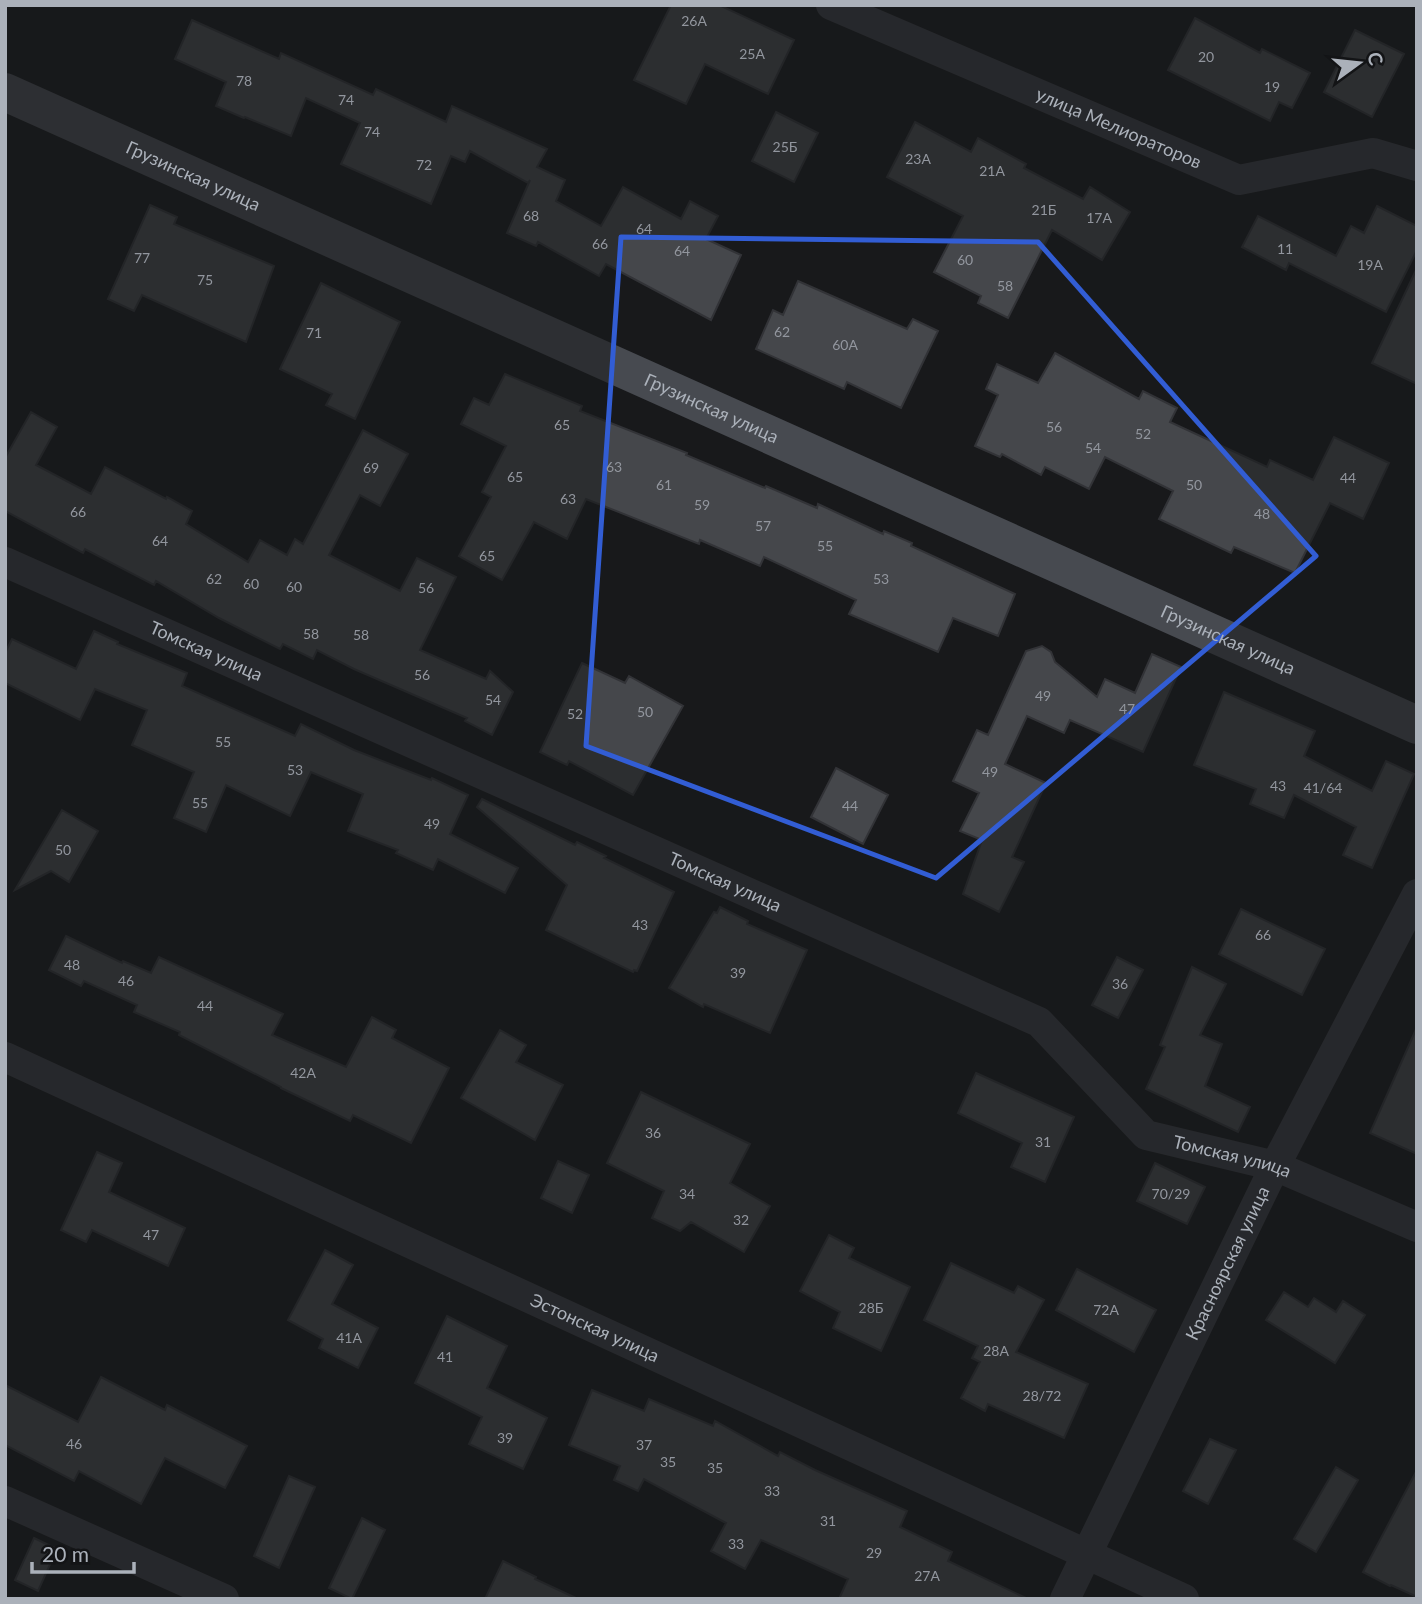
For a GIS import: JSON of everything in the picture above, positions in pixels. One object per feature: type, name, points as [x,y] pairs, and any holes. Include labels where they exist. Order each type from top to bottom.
[{"type":"main road","name":"Грузинская улица","points":[[5,92],[1417,725]]},
{"type":"street","name":"улица Мелиораторов","points":[[831,5],[1239,180],[1373,153],[1417,166]]},
{"type":"street","name":"Томская улица","points":[[5,562],[1039,1022],[1146,1135],[1275,1166],[1417,1227]]},
{"type":"street","name":"Красноярская улица","points":[[1065,1599],[1275,1166],[1417,894]]},
{"type":"street","name":"Эстонская улица","points":[[5,1057],[1184,1599]]},
{"type":"street","points":[[5,1501],[224,1599]]},
{"type":"highlighted area","points":[[621,237],[1038,242],[1316,556],[936,878],[586,746]]},
{"type":"building","points":[[671,5],[719,5],[794,40],[768,94],[705,64],[686,104],[634,80]]},
{"type":"building","points":[[1195,18],[1260,53],[1262,49],[1310,73],[1292,108],[1279,102],[1270,121],[1168,70]]},
{"type":"building","points":[[192,20],[279,59],[281,53],[373,95],[376,89],[446,122],[452,106],[547,149],[537,167],[565,180],[556,201],[601,226],[623,187],[681,219],[690,201],[718,216],[706,239],[741,255],[711,320],[606,264],[599,276],[538,242],[536,246],[507,233],[530,180],[528,183],[470,151],[465,162],[451,156],[431,204],[341,164],[360,123],[306,98],[291,136],[216,106],[226,82],[175,59]]},
{"type":"building","points":[[1355,30],[1404,54],[1372,117],[1324,92]]},
{"type":"building","points":[[776,112],[818,133],[794,182],[752,161]]},
{"type":"building","points":[[915,122],[971,152],[978,138],[1026,164],[1024,168],[1083,199],[1090,187],[1130,212],[1102,260],[1052,230],[1008,318],[978,303],[981,296],[934,272],[963,216],[887,177]]},
{"type":"building","points":[[150,205],[177,217],[174,224],[274,266],[246,342],[142,295],[134,311],[108,299]]},
{"type":"building","points":[[1377,206],[1417,226],[1417,250],[1386,312],[1289,263],[1286,270],[1242,247],[1258,216],[1336,256],[1351,226],[1364,233]]},
{"type":"building","points":[[1417,268],[1417,384],[1372,363]]},
{"type":"building","points":[[798,281],[907,329],[913,319],[938,331],[901,408],[847,382],[844,389],[756,349],[773,310],[783,315]]},
{"type":"building","points":[[321,283],[400,322],[355,419],[326,405],[332,394],[280,369]]},
{"type":"building","points":[[1055,353],[1139,399],[1143,391],[1177,408],[1170,422],[1267,467],[1270,460],[1313,480],[1334,437],[1389,463],[1363,519],[1330,503],[1295,573],[1234,547],[1231,553],[1159,519],[1173,491],[1105,457],[1089,489],[1045,467],[1041,475],[1002,454],[1000,457],[975,446],[998,395],[986,389],[997,364],[1038,383]]},
{"type":"building","points":[[505,374],[582,406],[580,411],[687,453],[686,455],[765,488],[766,486],[817,508],[818,504],[883,534],[884,531],[912,543],[911,546],[1015,594],[998,636],[953,618],[938,652],[849,614],[856,600],[764,557],[760,566],[700,540],[699,544],[586,499],[567,539],[534,522],[502,580],[459,556],[491,497],[482,492],[506,446],[461,424],[474,398],[489,405]]},
{"type":"building","points":[[31,412],[57,427],[36,465],[91,494],[105,467],[192,511],[186,524],[248,562],[260,540],[287,555],[295,539],[303,544],[363,430],[408,454],[380,506],[360,495],[329,555],[400,591],[417,558],[456,577],[420,650],[486,679],[490,671],[513,692],[492,735],[465,721],[467,718],[317,650],[313,659],[283,644],[280,649],[219,618],[156,581],[154,585],[85,549],[83,553],[5,511],[5,458]]},
{"type":"building","points":[[94,631],[118,642],[117,644],[187,673],[182,686],[295,736],[301,724],[354,750],[431,780],[432,778],[468,795],[450,834],[518,868],[505,893],[438,859],[433,870],[396,853],[398,850],[348,831],[363,794],[311,772],[290,816],[226,785],[206,832],[174,818],[194,772],[132,745],[147,710],[95,689],[80,720],[5,683],[5,653],[12,639],[76,669]]},
{"type":"building","points":[[1042,646],[1051,652],[1055,662],[1097,697],[1105,679],[1135,693],[1152,654],[1181,667],[1143,752],[1070,720],[1064,733],[1027,716],[1005,764],[1046,783],[1012,857],[1024,862],[999,912],[963,894],[982,840],[960,831],[979,793],[953,781],[977,730],[988,735],[1026,651]]},
{"type":"building","points":[[582,663],[625,683],[629,676],[683,706],[633,795],[569,761],[567,765],[540,752]]},
{"type":"building","points":[[1224,692],[1315,731],[1304,756],[1372,791],[1386,761],[1414,774],[1372,868],[1343,855],[1356,827],[1294,795],[1284,818],[1250,804],[1256,789],[1194,765]]},
{"type":"building","points":[[836,768],[888,795],[863,844],[811,817]]},
{"type":"building","points":[[482,799],[575,845],[577,842],[606,856],[604,858],[674,892],[637,971],[633,972],[546,930],[567,885],[477,807]]},
{"type":"building","points":[[62,810],[98,831],[69,882],[51,871],[15,890]]},
{"type":"building","points":[[720,907],[748,921],[747,924],[807,950],[770,1033],[704,1004],[703,1007],[669,988],[714,912],[717,913]]},
{"type":"building","points":[[1241,909],[1325,949],[1302,995],[1219,954]]},
{"type":"building","points":[[66,936],[122,963],[123,961],[151,973],[159,957],[283,1014],[272,1035],[346,1067],[372,1017],[396,1030],[392,1038],[449,1068],[411,1143],[353,1115],[350,1121],[179,1035],[180,1032],[134,1012],[137,1005],[84,981],[81,986],[49,970]]},
{"type":"building","points":[[1117,957],[1143,970],[1118,1018],[1092,1005]]},
{"type":"building","points":[[1192,967],[1226,984],[1200,1035],[1222,1044],[1205,1086],[1250,1107],[1238,1132],[1146,1089],[1165,1047],[1160,1045]]},
{"type":"building","points":[[1417,1027],[1417,1154],[1370,1133]]},
{"type":"building","points":[[500,1030],[526,1045],[516,1062],[563,1085],[535,1140],[461,1098]]},
{"type":"building","points":[[976,1073],[1074,1117],[1045,1182],[1011,1167],[1022,1143],[958,1113]]},
{"type":"building","points":[[641,1092],[750,1144],[730,1183],[770,1206],[744,1252],[691,1222],[680,1231],[652,1218],[664,1191],[607,1163]]},
{"type":"building","points":[[97,1152],[122,1163],[109,1192],[185,1228],[168,1266],[92,1230],[86,1242],[61,1230]]},
{"type":"building","points":[[558,1161],[589,1175],[572,1213],[541,1198]]},
{"type":"building","points":[[1155,1163],[1205,1187],[1187,1224],[1137,1201]]},
{"type":"building","points":[[829,1235],[854,1248],[849,1258],[910,1287],[881,1351],[833,1328],[840,1312],[800,1291]]},
{"type":"building","points":[[325,1250],[353,1265],[332,1304],[378,1328],[358,1368],[319,1348],[323,1339],[288,1320]]},
{"type":"building","points":[[951,1263],[1014,1293],[1018,1286],[1044,1300],[1016,1352],[1088,1384],[1064,1438],[988,1404],[985,1411],[961,1398],[980,1362],[972,1358],[978,1346],[924,1320]]},
{"type":"building","points":[[1077,1269],[1156,1310],[1134,1352],[1056,1310]]},
{"type":"building","points":[[1284,1292],[1308,1307],[1314,1298],[1336,1312],[1343,1301],[1365,1315],[1335,1363],[1266,1320]]},
{"type":"building","points":[[447,1316],[507,1346],[487,1388],[547,1418],[523,1469],[469,1444],[482,1417],[415,1383]]},
{"type":"building","points":[[101,1377],[165,1410],[167,1405],[247,1446],[225,1488],[165,1458],[141,1504],[79,1471],[74,1481],[5,1445],[5,1385],[78,1422]]},
{"type":"building","points":[[592,1390],[644,1411],[649,1399],[713,1426],[715,1421],[778,1456],[780,1452],[907,1511],[900,1527],[952,1552],[948,1561],[1028,1599],[839,1599],[848,1579],[761,1540],[745,1569],[711,1551],[726,1523],[644,1479],[638,1491],[614,1480],[620,1466],[569,1445]]},
{"type":"building","points":[[1210,1439],[1236,1450],[1208,1504],[1183,1491]]},
{"type":"building","points":[[1336,1467],[1358,1480],[1316,1552],[1294,1539]]},
{"type":"building","points":[[1417,1470],[1417,1597],[1363,1572]]},
{"type":"building","points":[[289,1476],[315,1487],[279,1568],[254,1556]]},
{"type":"building","points":[[362,1518],[385,1530],[352,1599],[329,1588]]},
{"type":"building","points":[[34,1538],[57,1549],[38,1591],[15,1580]]},
{"type":"building","points":[[503,1561],[536,1577],[535,1579],[578,1599],[485,1599]]}]
